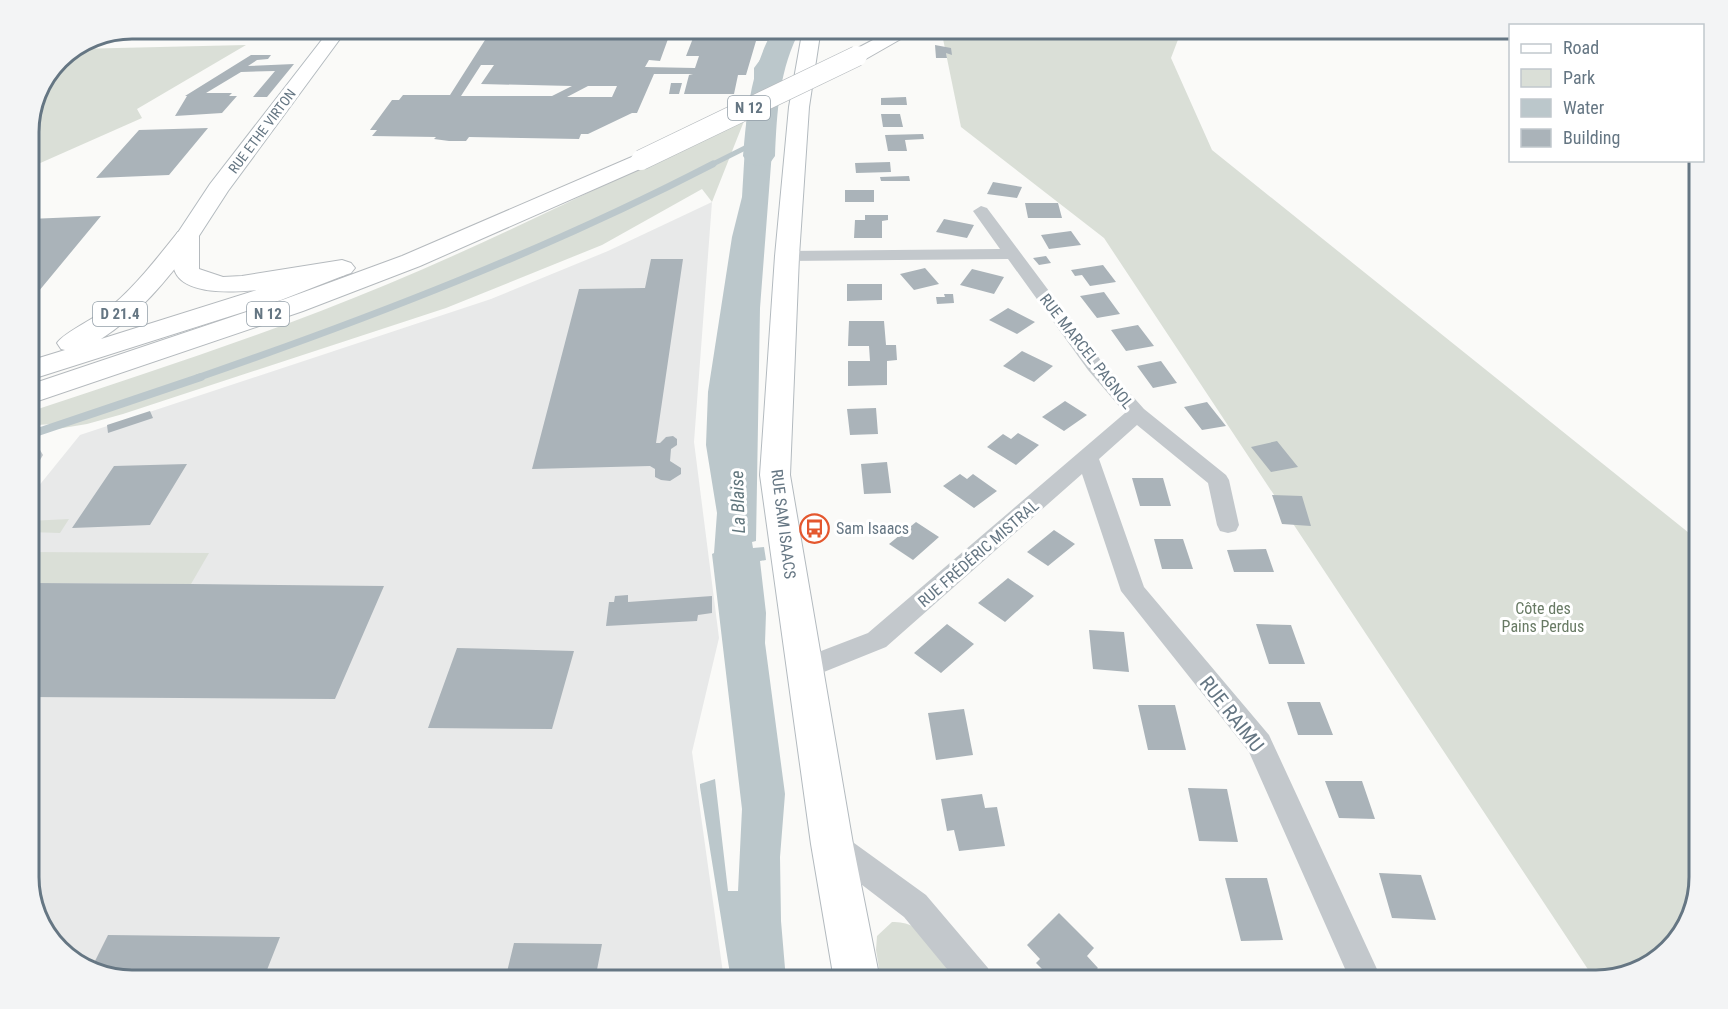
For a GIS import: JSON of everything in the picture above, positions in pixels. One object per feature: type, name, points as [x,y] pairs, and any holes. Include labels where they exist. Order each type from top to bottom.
[{"type":"main road","name":"RUE ETHE VIRTON","points":[[188,237],[218,189],[332,39]]},
{"type":"main road","name":"RUE SAM ISAACS","points":[[810,39],[799,108],[787,256],[775,475],[832,844],[855,970]]},
{"type":"main road","name":"N 12","points":[[857,50],[874,39]]},
{"type":"main road","name":"N 12","points":[[39,392],[294,305],[411,261],[504,222],[884,39]]},
{"type":"main road","name":"N 12","points":[[39,368],[272,294],[643,154]]},
{"type":"main road","name":"D 21.4","points":[[188,237],[185,256],[186,269],[195,277],[211,284],[242,284],[336,270]]},
{"type":"main road","name":"D 21.4","points":[[39,356],[81,339],[116,318],[188,237]]},
{"type":"street","name":"RUE MARCEL PAGNOL","points":[[981,211],[1095,366],[1137,414],[1218,480],[1228,525]]},
{"type":"street","points":[[787,256],[1012,254]]},
{"type":"street","name":"RUE FRÉDÉRIC MISTRAL","points":[[804,669],[878,640],[1137,414]]},
{"type":"street","name":"RUE RAIMU","points":[[1088,458],[1133,591],[1259,744],[1361,970]]},
{"type":"street","points":[[832,844],[915,906],[967,970]]},
{"type":"shaded area","points":[[712,202],[694,442],[719,638],[692,752],[723,970],[132,970],[96,963],[75,951],[66,943],[49,918],[39,883],[39,486],[80,435],[491,299],[608,251]]},
{"type":"green space","name":"Côte des Pains Perdus","points":[[943,39],[1178,39],[1171,58],[1212,150],[1689,533],[1688,889],[1677,923],[1670,934],[1653,951],[1620,967],[1588,970],[1104,238],[961,127]]},
{"type":"green space","points":[[246,45],[137,109],[142,118],[39,164],[39,126],[42,108],[49,91],[58,75],[71,62],[92,49]]},
{"type":"green space","points":[[746,116],[712,202],[702,189],[602,245],[446,308],[123,414],[87,424],[51,430],[52,424],[39,425],[39,409],[164,367],[344,302],[524,223]]},
{"type":"green space","points":[[69,519],[60,533],[39,532],[39,520]]},
{"type":"green space","points":[[39,552],[209,553],[191,584],[39,583]]},
{"type":"green space","points":[[892,922],[914,927],[930,941],[948,970],[879,970],[876,950],[877,936]]},
{"type":"water","points":[[774,39],[794,39],[774,81],[754,90],[754,68]]},
{"type":"water","points":[[776,99],[760,308],[756,541],[752,542],[753,548],[764,547],[766,560],[760,561],[766,613],[765,643],[785,794],[780,857],[781,921],[785,970],[729,970],[700,787],[700,784],[715,779],[728,891],[738,891],[742,809],[712,554],[714,553],[717,513],[706,445],[708,392],[732,237],[742,197],[747,113]]},
{"type":"building","points":[[486,39],[668,39],[660,61],[649,60],[645,67],[695,68],[699,56],[686,56],[693,39],[770,39],[769,41],[756,41],[746,75],[738,75],[734,94],[684,94],[689,75],[693,74],[654,74],[637,113],[632,113],[588,134],[581,134],[579,139],[469,137],[466,141],[449,141],[434,139],[436,137],[372,136],[377,130],[370,130],[392,100],[399,100],[403,95],[450,95]],"holes":[[[481,65],[494,65],[481,84],[572,86],[552,96],[461,96]],[[588,86],[617,86],[612,97],[567,97]]]},
{"type":"building","points":[[935,45],[951,48],[952,55],[946,53],[947,58],[936,58]]},
{"type":"building","points":[[251,55],[271,55],[268,59],[257,60],[248,66],[294,64],[267,97],[253,97],[275,71],[241,72],[206,93],[232,93],[229,96],[237,96],[222,113],[175,116],[187,96],[185,96]]},
{"type":"building","points":[[671,83],[682,83],[679,94],[669,94]]},
{"type":"building","points":[[906,97],[907,105],[881,105],[881,98]]},
{"type":"building","points":[[881,114],[900,114],[903,127],[883,127]]},
{"type":"building","points":[[208,128],[169,175],[96,178],[139,130]]},
{"type":"building","points":[[923,134],[924,139],[905,140],[907,151],[888,151],[885,135]]},
{"type":"building","points":[[890,162],[891,172],[856,173],[855,163]]},
{"type":"building","points":[[909,176],[910,181],[881,181],[880,177]]},
{"type":"building","points":[[993,182],[1022,187],[1017,198],[987,194]]},
{"type":"building","points":[[845,190],[874,190],[874,202],[845,202]]},
{"type":"building","points":[[1025,203],[1058,203],[1062,218],[1028,218]]},
{"type":"building","points":[[865,215],[888,215],[888,220],[882,221],[882,238],[854,238],[855,220],[865,220]]},
{"type":"building","points":[[101,216],[39,291],[39,219]]},
{"type":"building","points":[[944,219],[974,225],[967,238],[936,232]]},
{"type":"building","points":[[1071,231],[1081,245],[1049,249],[1041,235]]},
{"type":"building","points":[[1046,256],[1051,263],[1039,265],[1033,258]]},
{"type":"building","points":[[651,259],[683,259],[656,443],[660,443],[666,437],[673,436],[677,439],[677,445],[671,449],[670,461],[681,468],[681,474],[670,481],[655,477],[655,469],[650,466],[532,469],[579,289],[645,288]]},
{"type":"building","points":[[1103,265],[1116,282],[1090,286],[1082,275],[1075,276],[1071,270]]},
{"type":"building","points":[[925,268],[939,284],[914,290],[900,274]]},
{"type":"building","points":[[972,269],[1004,277],[994,294],[960,285]]},
{"type":"building","points":[[847,284],[882,284],[882,300],[847,301]]},
{"type":"building","points":[[1104,292],[1120,314],[1097,318],[1080,296]]},
{"type":"building","points":[[944,294],[953,294],[954,303],[937,304],[936,297],[945,297]]},
{"type":"building","points":[[1008,308],[1035,322],[1017,334],[989,320]]},
{"type":"building","points":[[849,321],[884,321],[886,345],[896,345],[897,360],[887,361],[887,385],[848,386],[848,361],[870,361],[869,346],[848,346]]},
{"type":"building","points":[[1138,325],[1154,346],[1126,351],[1111,330]]},
{"type":"building","points":[[1022,351],[1053,366],[1034,382],[1003,366]]},
{"type":"building","points":[[1161,361],[1177,383],[1153,388],[1137,366]]},
{"type":"building","points":[[1065,401],[1087,415],[1064,431],[1042,417]]},
{"type":"building","points":[[1207,402],[1226,426],[1202,430],[1184,407]]},
{"type":"building","points":[[876,408],[878,434],[850,435],[847,409]]},
{"type":"building","points":[[150,411],[153,418],[108,433],[107,425]]},
{"type":"building","points":[[1018,433],[1039,445],[1016,465],[987,447],[1003,434],[1011,439]]},
{"type":"building","points":[[1277,441],[1298,467],[1271,472],[1251,447]]},
{"type":"building","points":[[887,462],[891,493],[864,494],[861,464]]},
{"type":"building","points":[[187,464],[150,525],[72,528],[114,466]]},
{"type":"building","points":[[960,474],[967,479],[973,474],[997,491],[974,508],[943,486]]},
{"type":"building","points":[[1132,478],[1163,478],[1171,506],[1140,506]]},
{"type":"building","points":[[1272,495],[1302,496],[1311,526],[1282,524]]},
{"type":"building","points":[[916,522],[939,537],[913,560],[889,544]]},
{"type":"building","points":[[1054,530],[1075,544],[1048,566],[1027,552]]},
{"type":"building","points":[[1154,539],[1183,539],[1193,569],[1162,569]]},
{"type":"building","points":[[1266,549],[1274,572],[1234,572],[1227,550]]},
{"type":"building","points":[[1008,578],[1034,596],[1005,622],[978,603]]},
{"type":"building","points":[[39,583],[384,586],[335,699],[39,697]]},
{"type":"building","points":[[628,595],[628,602],[712,596],[712,613],[698,615],[697,621],[606,626],[609,602],[614,602],[615,596]]},
{"type":"building","points":[[947,624],[974,644],[941,673],[914,653]]},
{"type":"building","points":[[1256,624],[1291,625],[1305,664],[1269,664]]},
{"type":"building","points":[[1089,630],[1124,632],[1129,672],[1093,669]]},
{"type":"building","points":[[457,648],[574,651],[552,729],[428,728]]},
{"type":"building","points":[[1287,702],[1320,702],[1333,735],[1298,735]]},
{"type":"building","points":[[1138,705],[1175,705],[1186,750],[1148,750]]},
{"type":"building","points":[[964,709],[973,755],[936,760],[928,713]]},
{"type":"building","points":[[1325,781],[1362,781],[1375,819],[1339,818]]},
{"type":"building","points":[[1188,788],[1227,789],[1238,842],[1199,841]]},
{"type":"building","points":[[982,794],[985,808],[997,807],[1005,846],[959,851],[954,830],[947,831],[941,799]]},
{"type":"building","points":[[1379,873],[1421,875],[1436,920],[1392,918]]},
{"type":"building","points":[[1225,878],[1267,878],[1283,940],[1241,941]]},
{"type":"building","points":[[1059,913],[1094,948],[1087,956],[1098,968],[1096,970],[1043,970],[1036,963],[1040,959],[1027,945]]},
{"type":"building","points":[[108,935],[280,937],[267,970],[132,970],[108,967],[94,962]]},
{"type":"building","points":[[514,943],[602,944],[597,970],[507,970]]},
{"type":"waterway","name":"La Blaise","points":[[759,156],[765,90],[773,59],[782,39]]},
{"type":"waterway","points":[[713,164],[755,143]]},
{"type":"waterway","points":[[197,378],[329,331],[459,280],[587,225],[713,164]]},
{"type":"waterway","points":[[39,432],[201,377]]},
{"type":"place","name":"Sam Isaacs","points":[[815,528]]}]
